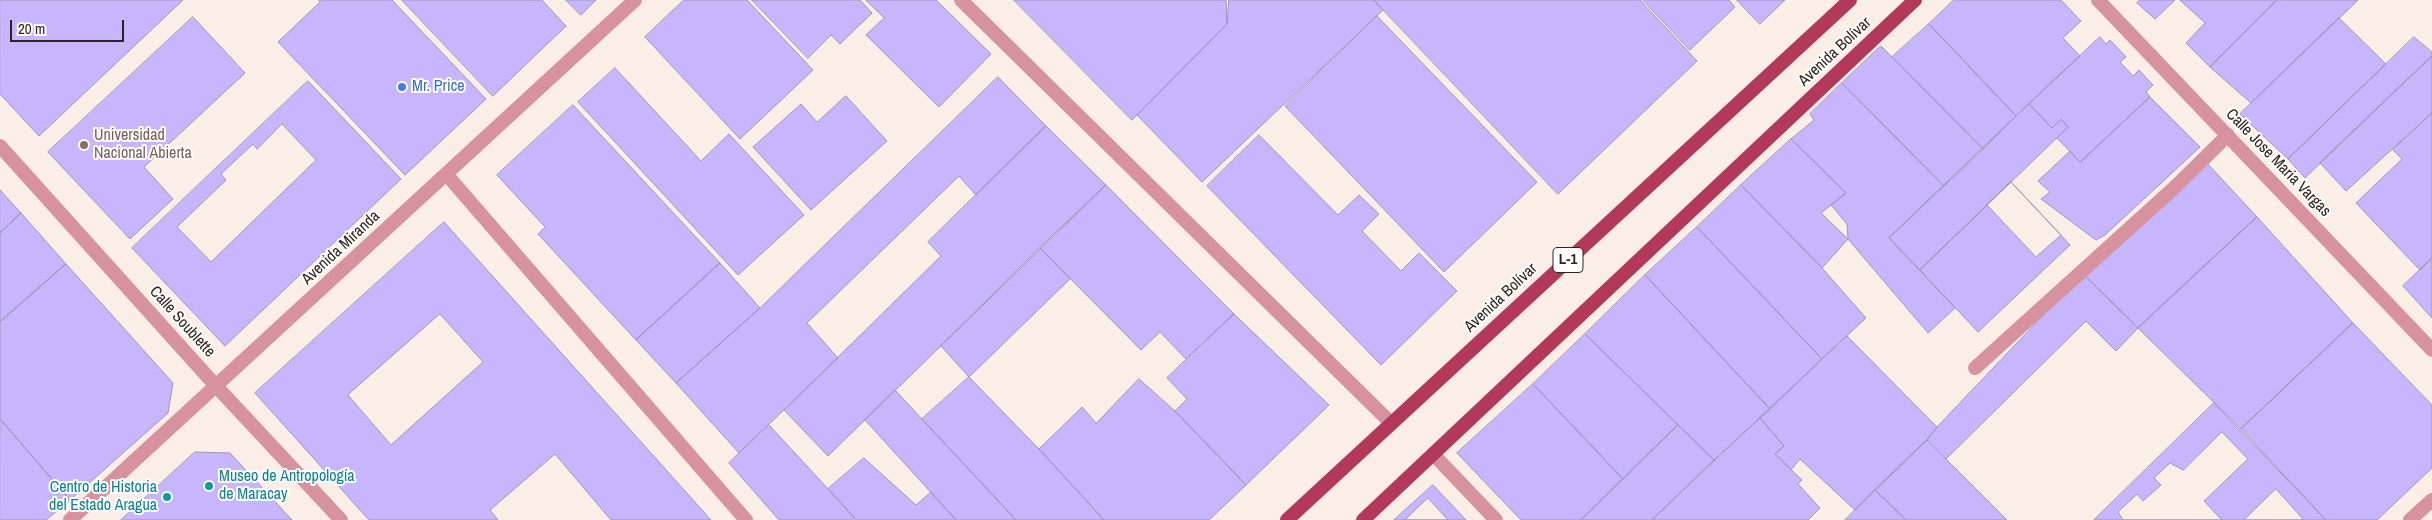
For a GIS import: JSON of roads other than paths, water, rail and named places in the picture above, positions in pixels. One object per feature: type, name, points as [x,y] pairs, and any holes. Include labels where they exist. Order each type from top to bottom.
[{"type":"main road","name":"Avenida Bolívar","points":[[1287,520],[1850,0]]},
{"type":"main road","name":"Avenida Bolívar","points":[[1363,520],[1915,0]]},
{"type":"street","name":"Avenida Miranda","points":[[70,520],[635,0]]},
{"type":"street","points":[[961,0],[1391,423]]},
{"type":"street","name":"Calle Jose Maria Vargas","points":[[2098,0],[2432,350]]},
{"type":"street","points":[[1975,368],[2174,188],[2228,135]]},
{"type":"street","name":"Calle Soublette","points":[[0,146],[216,386],[341,520]]},
{"type":"street","points":[[447,175],[746,520]]},
{"type":"street","points":[[1432,454],[1496,520]]},
{"type":"street","points":[[2410,520],[2432,500]]},
{"type":"place","name":"Mr. Price","points":[[402,87]]},
{"type":"place","name":"Universidad Nacional Abierta","points":[[84,145]]},
{"type":"place","name":"Museo de Antropología de Maracay","points":[[209,486]]},
{"type":"place","name":"Centro de Historia del Estado Aragua","points":[[167,497]]}]
